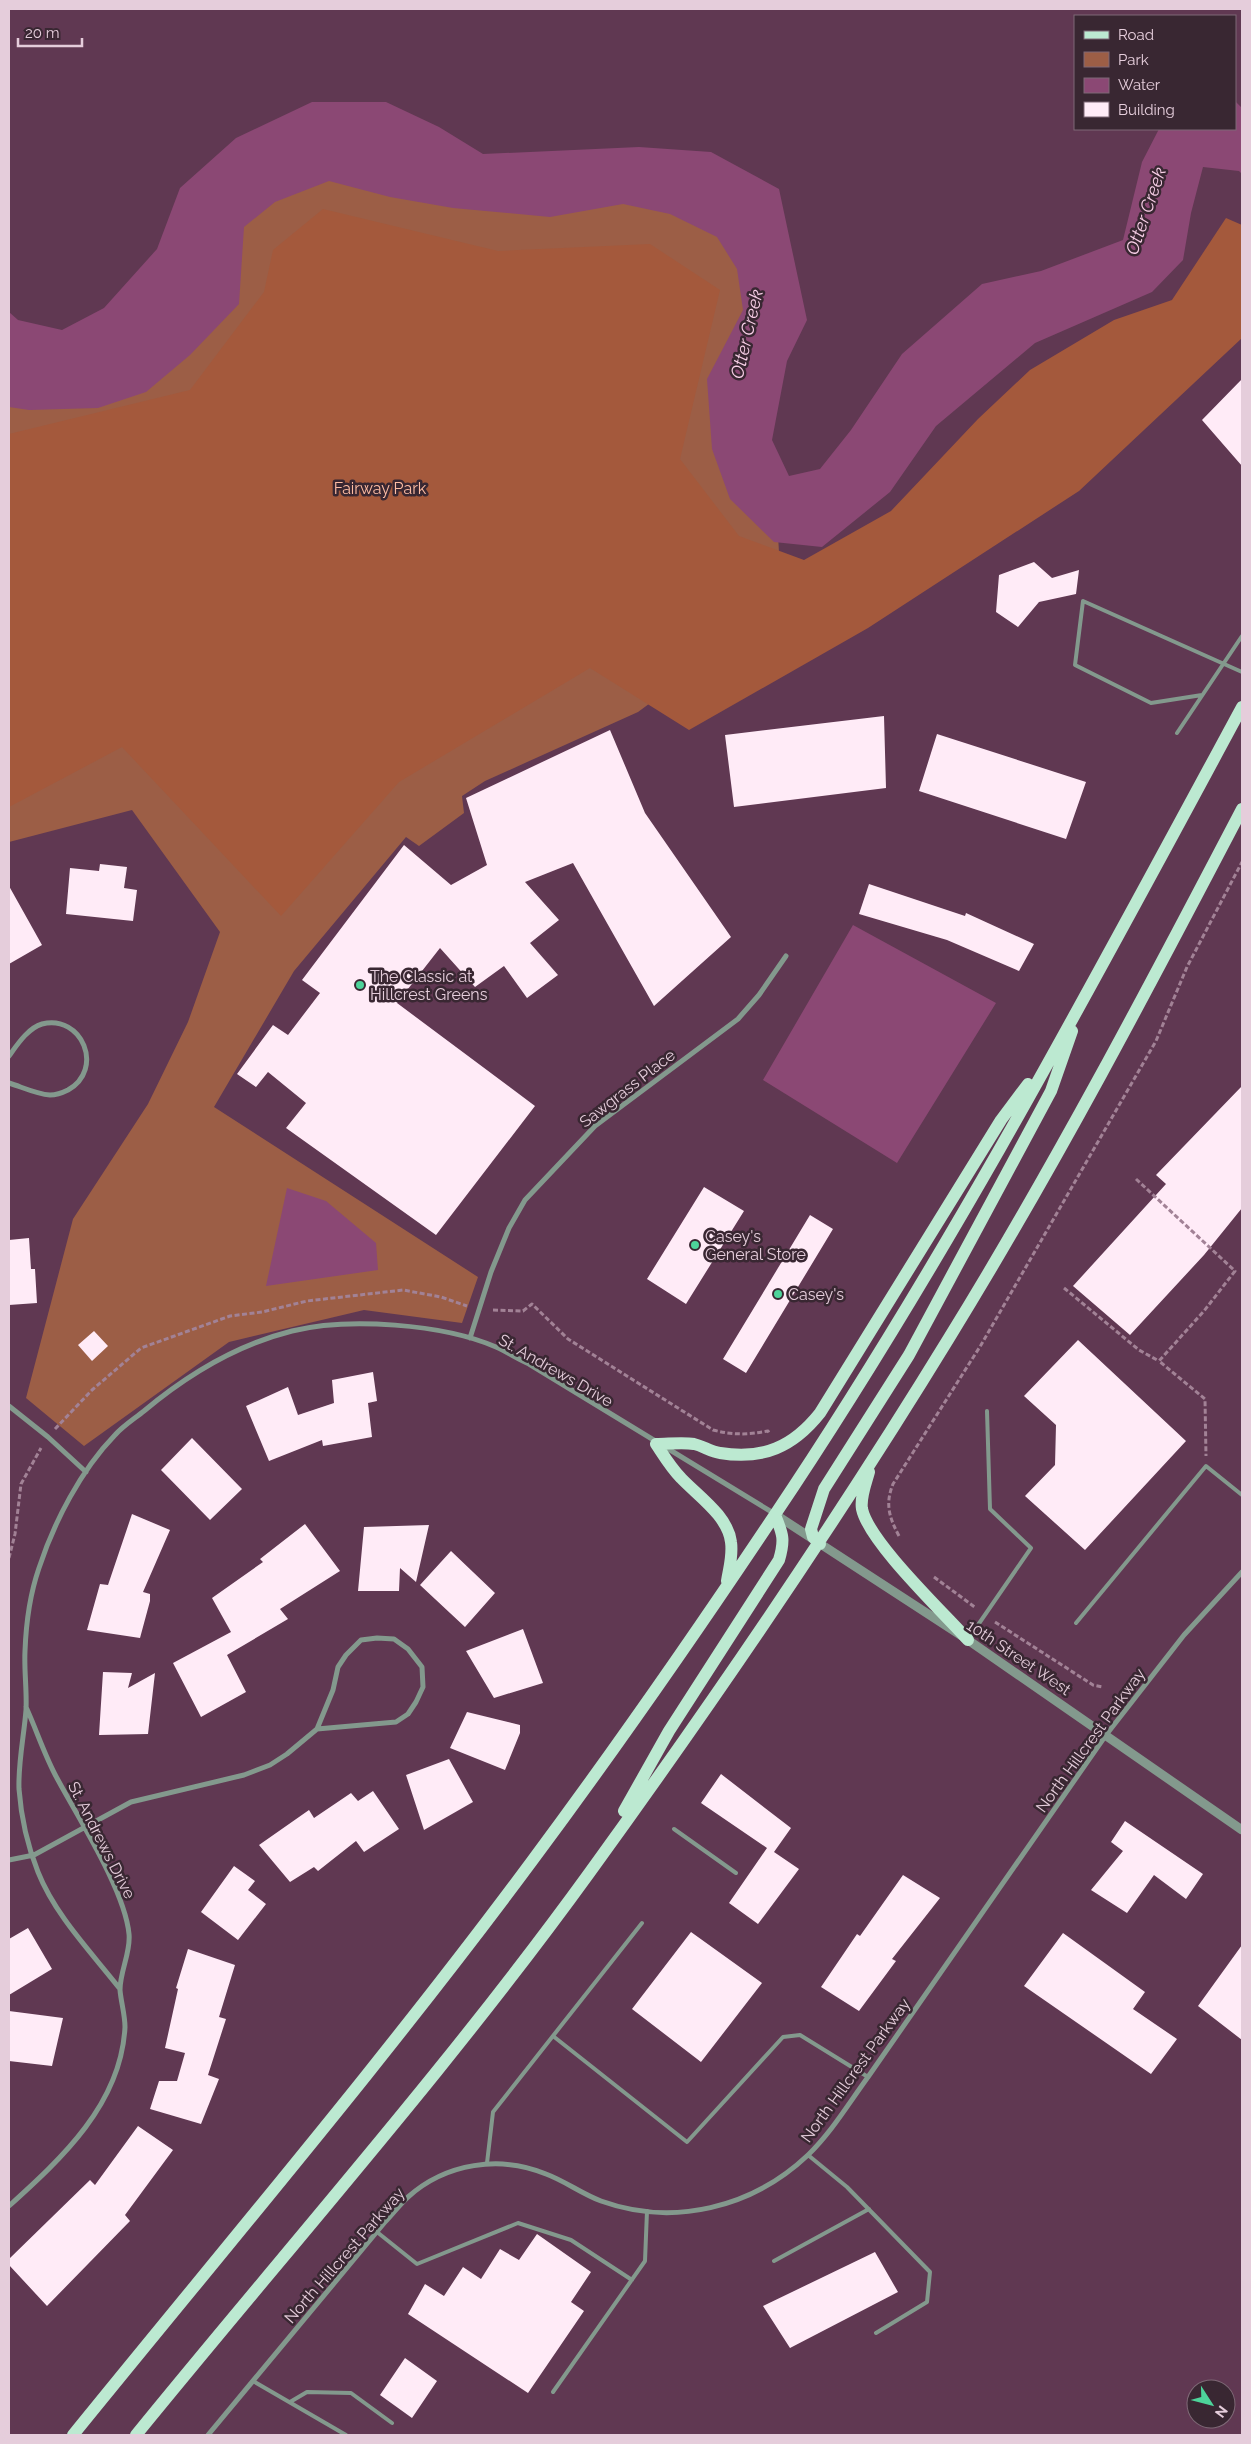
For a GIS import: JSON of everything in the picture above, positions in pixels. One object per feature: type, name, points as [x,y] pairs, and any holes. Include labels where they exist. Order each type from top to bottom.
[{"type":"main road","points":[[73,2435],[364,2078],[536,1856],[775,1515],[901,1317],[1084,998],[1242,707]]},
{"type":"main road","points":[[136,2435],[408,2106],[588,1874],[820,1544],[951,1335],[1028,1205],[1100,1076],[1242,809]]},
{"type":"main road","points":[[820,1544],[814,1537],[812,1529],[814,1514],[824,1489],[909,1356],[1051,1091],[1084,998]]},
{"type":"main road","points":[[656,1444],[694,1444],[718,1453],[756,1454],[773,1450],[792,1442],[807,1430],[820,1413],[1001,1120],[1053,1053]]},
{"type":"main road","points":[[656,1444],[667,1462],[708,1504],[725,1527],[731,1540],[732,1557],[725,1588]]},
{"type":"main road","points":[[872,1461],[862,1500],[868,1526],[892,1557],[968,1640]]},
{"type":"main road","points":[[588,1874],[669,1730],[779,1560],[784,1544],[782,1532],[775,1515]]},
{"type":"street","name":"Sawgrass Place","points":[[470,1338],[490,1272],[509,1228],[525,1200],[550,1171],[595,1126],[738,1018],[760,995],[786,956]]},
{"type":"street","points":[[9,1056],[30,1031],[42,1024],[56,1024],[70,1028],[82,1041],[88,1058],[84,1074],[76,1086],[61,1094],[50,1095],[9,1083]]},
{"type":"street","name":"St. Andrews Drive","points":[[120,1988],[65,1920],[38,1873],[23,1817],[19,1788],[26,1707],[26,1641],[30,1602],[39,1567],[61,1516],[86,1472],[115,1435],[165,1394],[213,1362],[248,1346],[293,1331],[350,1324],[409,1326],[470,1338],[495,1347],[529,1364],[656,1444],[775,1515]]},
{"type":"street","points":[[9,1406],[48,1437],[86,1472]]},
{"type":"street","name":"10th Street West","points":[[775,1515],[968,1640],[1242,1830]]},
{"type":"street","name":"North Hillcrest Parkway","points":[[208,2435],[377,2232],[408,2197],[429,2181],[453,2170],[487,2163],[519,2165],[546,2174],[599,2200],[628,2209],[668,2214],[700,2211],[755,2192],[782,2176],[808,2155],[868,2077],[1106,1735],[1184,1634],[1242,1572]]},
{"type":"street","points":[[9,1860],[34,1856],[83,1827],[131,1802],[218,1783],[270,1765],[288,1754],[317,1729],[332,1690],[338,1667],[346,1655],[361,1640],[377,1638],[394,1639],[408,1649],[422,1667],[423,1687],[416,1702],[408,1714],[396,1722],[317,1729]]},
{"type":"street","name":"St. Andrews Drive","points":[[9,2206],[58,2162],[82,2134],[105,2097],[121,2055],[125,2026],[120,1988],[130,1935],[122,1906],[83,1827],[56,1778],[26,1707]]},
{"type":"lane","points":[[1202,695],[1151,703],[1075,665],[1084,601],[1242,672]]},
{"type":"lane","points":[[1176,733],[1242,636]]},
{"type":"lane","points":[[968,1640],[1031,1548],[990,1509],[987,1411]]},
{"type":"lane","points":[[1076,1623],[1206,1466],[1242,1495]]},
{"type":"lane","points":[[674,1829],[736,1873]]},
{"type":"lane","points":[[487,2163],[493,2112],[642,1924]]},
{"type":"lane","points":[[553,2036],[687,2142],[783,2038],[800,2035],[868,2077]]},
{"type":"lane","points":[[808,2155],[847,2187],[930,2272],[927,2302],[876,2333]]},
{"type":"lane","points":[[774,2262],[869,2210]]},
{"type":"lane","points":[[553,2392],[645,2262],[647,2212]]},
{"type":"lane","points":[[377,2232],[417,2264],[518,2223],[571,2240],[632,2280]]},
{"type":"lane","points":[[253,2381],[346,2435]]},
{"type":"lane","points":[[290,2402],[307,2392],[351,2393],[392,2423]]},
{"type":"path","points":[[903,1543],[889,1518],[887,1498],[892,1484],[981,1345],[1156,1041],[1187,967],[1242,862]]},
{"type":"path","points":[[1136,1179],[1235,1271],[1159,1361]]},
{"type":"path","points":[[1064,1288],[1139,1350],[1159,1361],[1206,1399],[1206,1466]]},
{"type":"path","points":[[9,1558],[15,1534],[20,1484],[48,1437],[92,1390],[141,1348],[230,1316],[307,1301],[403,1290],[441,1297],[479,1310],[523,1311],[532,1304],[568,1339],[713,1430],[728,1434],[748,1435],[768,1431],[773,1450]]},
{"type":"path","points":[[933,1576],[1040,1653],[1093,1685],[1103,1687]]},
{"type":"green space","name":"Fairway Park","points":[[275,164],[748,213],[751,377],[776,499],[782,606],[638,712],[485,781],[462,796],[464,813],[419,846],[406,837],[294,971],[214,1107],[478,1277],[462,1323],[364,1310],[229,1342],[84,1446],[26,1398],[73,1219],[148,1104],[188,1022],[220,932],[132,810],[9,842],[9,367],[37,372]]},
{"type":"green space","name":"Fairway Park","points":[[323,209],[498,251],[650,244],[720,290],[680,459],[739,536],[804,560],[891,511],[978,419],[1030,370],[1114,320],[1172,300],[1226,218],[1242,225],[1242,338],[1079,491],[868,628],[689,730],[590,668],[399,782],[281,916],[122,747],[9,807],[9,434],[190,390],[264,292],[273,250]]},
{"type":"water","name":"Otter Creek","points":[[312,102],[386,102],[439,127],[483,154],[639,147],[711,152],[779,189],[807,320],[787,361],[772,440],[789,476],[820,469],[851,430],[902,354],[982,284],[1041,271],[1123,240],[1142,162],[1158,130],[1236,130],[1236,102],[1242,108],[1242,174],[1239,171],[1203,167],[1191,213],[1183,260],[1152,292],[1035,343],[936,426],[890,492],[822,547],[774,542],[730,499],[712,449],[707,379],[743,310],[737,269],[717,237],[670,214],[623,204],[550,217],[453,208],[390,197],[329,181],[275,202],[244,227],[239,304],[190,355],[146,392],[98,408],[29,410],[9,407],[9,312],[18,320],[62,330],[104,308],[157,249],[180,188],[236,138]]},
{"type":"water","points":[[853,925],[996,1003],[897,1163],[763,1080]]},
{"type":"water","points":[[287,1188],[326,1201],[376,1243],[378,1270],[266,1286]]},
{"type":"building","points":[[1242,379],[1242,466],[1202,420]]},
{"type":"building","points":[[1034,562],[1052,578],[1079,570],[1076,594],[1039,602],[1018,627],[996,612],[999,575]]},
{"type":"building","points":[[884,716],[886,788],[734,807],[725,735]]},
{"type":"building","name":"The Classic at Hillcrest Greens","points":[[610,730],[645,813],[731,937],[654,1006],[573,863],[525,882],[559,920],[530,943],[558,975],[527,998],[504,966],[475,987],[440,948],[397,1003],[535,1106],[436,1235],[286,1128],[306,1103],[268,1072],[256,1087],[237,1074],[273,1025],[288,1035],[320,993],[302,980],[404,845],[451,885],[487,865],[466,798]]},
{"type":"building","points":[[937,734],[1086,782],[1066,839],[919,791]]},
{"type":"building","points":[[100,864],[127,867],[124,888],[137,890],[133,921],[66,914],[70,868],[99,871]]},
{"type":"building","points":[[869,884],[965,916],[966,913],[1034,944],[1019,971],[947,940],[859,914]]},
{"type":"building","points":[[9,886],[42,945],[9,964]]},
{"type":"building","points":[[1242,1086],[1242,1208],[1204,1255],[1130,1335],[1073,1286],[1166,1184],[1156,1175]]},
{"type":"building","name":"Casey's General Store","points":[[704,1187],[744,1211],[686,1304],[647,1279]]},
{"type":"building","name":"Casey's","points":[[810,1215],[833,1229],[746,1373],[723,1359]]},
{"type":"building","points":[[29,1238],[31,1269],[35,1269],[37,1303],[9,1305],[9,1240]]},
{"type":"building","points":[[94,1331],[108,1346],[92,1361],[78,1345]]},
{"type":"building","points":[[1078,1340],[1186,1441],[1085,1550],[1025,1496],[1055,1465],[1056,1425],[1024,1396]]},
{"type":"building","points":[[373,1372],[377,1401],[368,1403],[372,1437],[323,1446],[322,1440],[269,1461],[246,1406],[288,1387],[298,1415],[334,1403],[332,1380]]},
{"type":"building","points":[[192,1438],[242,1489],[210,1520],[161,1470]]},
{"type":"building","points":[[132,1514],[170,1530],[143,1592],[150,1594],[150,1601],[140,1638],[87,1630],[100,1584],[108,1585]]},
{"type":"building","points":[[305,1524],[340,1571],[280,1609],[288,1619],[227,1655],[246,1692],[201,1717],[173,1663],[231,1632],[212,1598],[263,1562],[260,1559]]},
{"type":"building","points":[[429,1525],[416,1582],[400,1568],[399,1591],[358,1591],[364,1527]]},
{"type":"building","points":[[451,1551],[495,1593],[465,1627],[420,1585]]},
{"type":"building","points":[[523,1629],[543,1683],[494,1698],[466,1651]]},
{"type":"building","points":[[103,1672],[132,1673],[128,1688],[155,1673],[148,1734],[99,1735]]},
{"type":"building","points":[[467,1712],[520,1725],[520,1733],[505,1770],[450,1748]]},
{"type":"building","points":[[449,1759],[473,1802],[424,1830],[406,1775]]},
{"type":"building","points":[[721,1774],[791,1828],[774,1852],[799,1869],[758,1924],[729,1903],[767,1848],[701,1803]]},
{"type":"building","points":[[373,1791],[399,1829],[364,1852],[356,1841],[318,1871],[314,1867],[290,1882],[259,1845],[309,1810],[314,1818],[351,1793],[358,1801]]},
{"type":"building","points":[[1125,1821],[1203,1874],[1186,1899],[1154,1875],[1127,1913],[1091,1890],[1123,1851],[1111,1842]]},
{"type":"building","points":[[234,1866],[255,1881],[248,1890],[266,1904],[238,1940],[201,1912]]},
{"type":"building","points":[[903,1875],[940,1898],[892,1959],[896,1961],[859,2011],[821,1987],[857,1934],[860,1936]]},
{"type":"building","points":[[28,1928],[52,1969],[9,1995],[9,1939]]},
{"type":"building","points":[[691,1932],[762,1983],[701,2062],[632,2009]]},
{"type":"building","points":[[1063,1933],[1145,1992],[1133,2009],[1177,2039],[1151,2074],[1024,1986]]},
{"type":"building","points":[[1242,1945],[1242,2040],[1198,2006]]},
{"type":"building","points":[[188,1949],[235,1965],[219,2017],[226,2019],[208,2075],[219,2079],[201,2124],[150,2109],[159,2081],[177,2081],[185,2053],[165,2048],[178,1989],[176,1988]]},
{"type":"building","points":[[9,2011],[63,2018],[52,2066],[9,2061]]},
{"type":"building","points":[[138,2126],[173,2150],[125,2215],[130,2221],[47,2306],[9,2265],[9,2259],[90,2180],[95,2185]]},
{"type":"building","points":[[537,2234],[591,2272],[571,2302],[584,2311],[528,2393],[408,2314],[425,2284],[444,2296],[463,2267],[481,2279],[500,2249],[519,2260]]},
{"type":"building","points":[[875,2252],[898,2292],[790,2348],[763,2306]]},
{"type":"building","points":[[405,2358],[437,2381],[412,2418],[380,2395]]},
{"type":"place","name":"The Classic at Hillcrest Greens","points":[[360,985]]},
{"type":"place","name":"Casey's General Store","points":[[695,1245]]},
{"type":"place","name":"Casey's","points":[[778,1294]]}]
